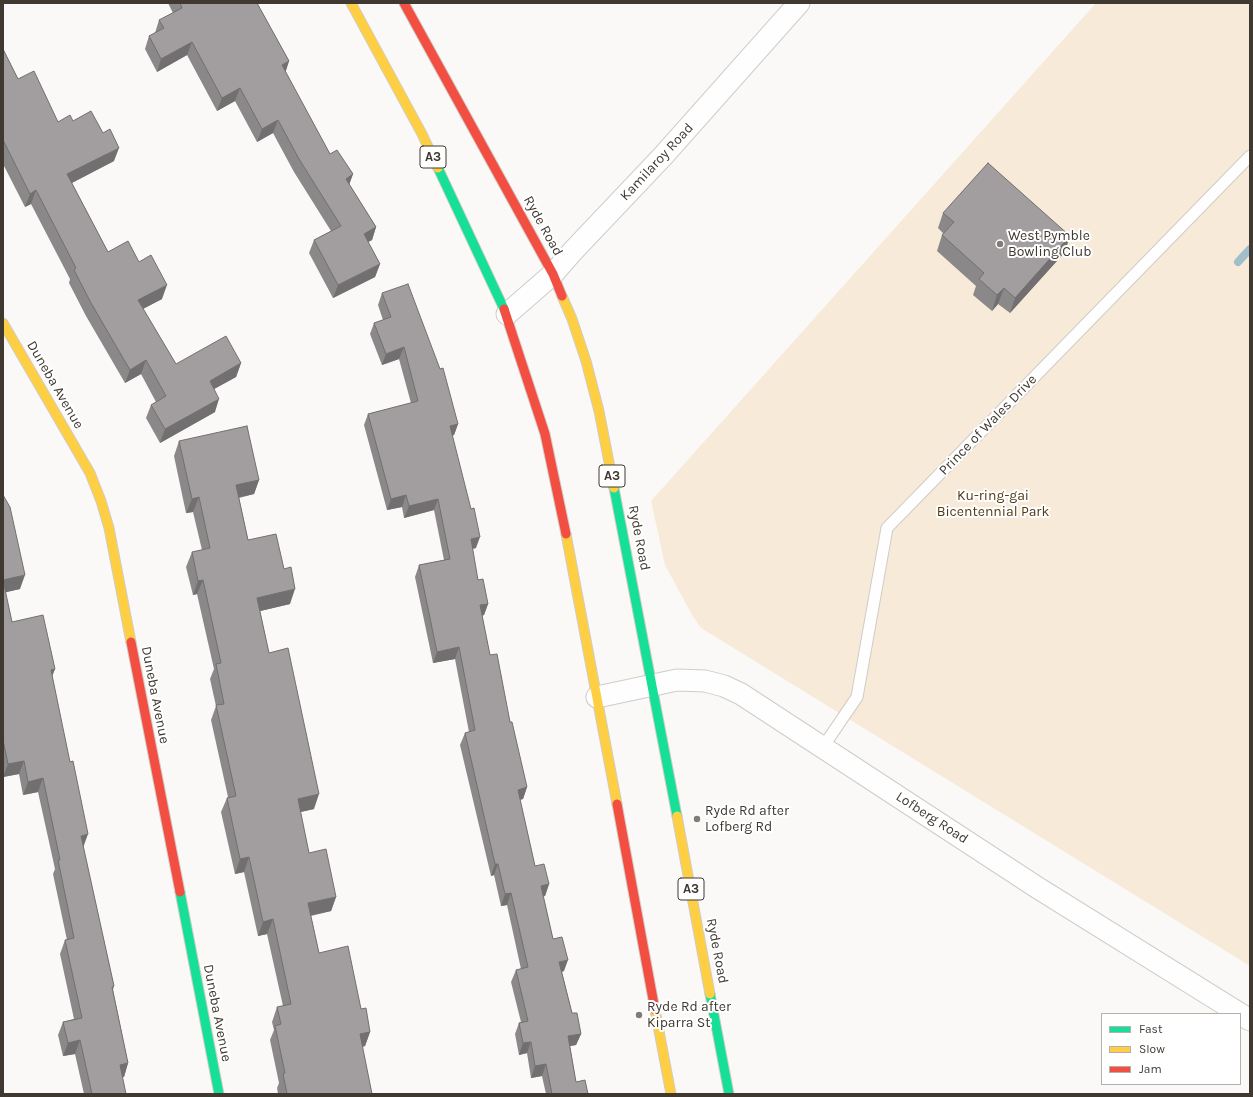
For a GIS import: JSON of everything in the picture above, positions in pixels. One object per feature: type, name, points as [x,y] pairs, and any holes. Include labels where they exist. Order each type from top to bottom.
[{"type":"main road","name":"A3","points":[[351,3],[422,134],[508,314],[545,434],[569,547],[671,1094]]},
{"type":"main road","name":"Ryde Road","points":[[404,3],[553,274],[572,319],[586,360],[599,411],[622,526],[729,1094]]},
{"type":"main road","name":"Duneba Avenue","points":[[4,328],[90,473],[101,501],[109,528],[218,1094]]},
{"type":"street","name":"Kamilaroy Road","points":[[508,314],[553,274],[663,156],[799,3]]},
{"type":"street","name":"Lofberg Road","points":[[597,697],[652,684],[677,680],[705,681],[724,686],[741,694],[1038,888],[1239,1013]]},
{"type":"street","name":"Lofberg Road","points":[[1241,1014],[1250,1020]]},
{"type":"lane","name":"Prince of Wales Drive","points":[[823,747],[857,697],[887,528],[1250,156]]},
{"type":"green space","name":"Ku-ring-gai Bicentennial Park","points":[[1096,3],[1250,3],[1250,966],[701,628],[692,615],[665,565],[651,501]]},
{"type":"building","points":[[180,3],[257,3],[289,61],[282,65],[330,154],[337,150],[353,174],[346,179],[376,227],[364,234],[380,264],[338,285],[314,240],[341,226],[299,159],[278,120],[262,129],[240,88],[222,98],[192,42],[161,59],[149,36],[164,28],[159,20],[182,8]]},
{"type":"building","points":[[3,49],[18,79],[34,71],[58,122],[70,115],[73,121],[91,111],[103,133],[110,129],[119,148],[67,174],[108,252],[128,241],[139,262],[151,255],[167,285],[138,300],[176,364],[226,336],[241,363],[210,381],[219,399],[165,429],[151,405],[166,396],[146,360],[130,370],[91,303],[74,270],[76,268],[36,190],[30,194],[3,140]]},
{"type":"building","name":"West Pymble Bowling Club","points":[[988,163],[1070,236],[1015,298],[1004,288],[997,295],[979,279],[984,273],[942,235],[954,222],[943,213]]},
{"type":"building","points":[[408,284],[440,369],[443,368],[458,424],[450,426],[471,509],[474,508],[480,537],[471,539],[478,580],[483,579],[488,604],[480,605],[490,655],[497,654],[510,722],[512,722],[527,787],[518,790],[535,866],[544,864],[549,884],[541,886],[553,939],[562,937],[568,960],[559,962],[572,1013],[577,1013],[581,1034],[568,1036],[576,1082],[585,1080],[588,1094],[552,1094],[546,1064],[535,1066],[531,1042],[523,1043],[519,1023],[528,1021],[516,970],[528,967],[511,893],[505,894],[498,864],[495,864],[465,733],[475,730],[459,647],[437,652],[419,565],[450,559],[438,499],[409,506],[406,495],[391,499],[368,414],[418,401],[404,347],[386,354],[374,323],[391,317],[382,293]]},
{"type":"building","points":[[247,426],[259,480],[236,485],[248,540],[276,534],[284,569],[291,567],[295,589],[257,598],[269,653],[288,648],[319,794],[298,799],[309,853],[326,849],[336,897],[308,903],[319,953],[348,946],[361,1009],[366,1008],[370,1032],[360,1034],[372,1094],[287,1094],[283,1074],[285,1073],[275,1026],[281,1024],[277,1007],[291,1004],[273,919],[263,922],[249,857],[240,859],[227,798],[236,796],[216,705],[224,704],[216,664],[221,663],[203,580],[198,581],[192,552],[210,548],[199,497],[192,499],[179,441]]},
{"type":"building","points":[[3,495],[10,507],[25,575],[3,580]]},
{"type":"building","points":[[3,580],[12,622],[43,615],[55,669],[51,670],[70,762],[73,761],[88,834],[81,836],[114,986],[112,987],[128,1063],[120,1065],[126,1094],[92,1094],[80,1040],[68,1043],[63,1022],[82,1018],[65,940],[74,938],[43,778],[28,782],[24,761],[8,764],[3,740]]},
{"type":"waterway","points":[[1238,262],[1250,249]]},
{"type":"traffic: fast","points":[[438,168],[504,309]]},
{"type":"traffic: fast","points":[[614,488],[677,816]]},
{"type":"traffic: fast","points":[[180,892],[219,1094]]},
{"type":"traffic: fast","points":[[710,994],[729,1094]]},
{"type":"traffic: slow","points":[[351,3],[422,134],[438,168]]},
{"type":"traffic: slow","points":[[562,296],[572,319],[586,361],[599,411],[614,488]]},
{"type":"traffic: slow","points":[[3,323],[90,473],[101,501],[109,528],[131,642]]},
{"type":"traffic: slow","points":[[566,534],[617,804]]},
{"type":"traffic: slow","points":[[677,816],[710,994]]},
{"type":"traffic: slow","points":[[655,1010],[671,1094]]},
{"type":"traffic: jam","points":[[404,3],[553,274],[562,296]]},
{"type":"traffic: jam","points":[[504,309],[545,434],[566,534]]},
{"type":"traffic: jam","points":[[131,642],[180,892]]},
{"type":"traffic: jam","points":[[617,804],[655,1010]]},
{"type":"place","name":"West Pymble Bowling Club","points":[[1000,244]]},
{"type":"place","name":"Ryde Rd after Lofberg Rd","points":[[697,819]]},
{"type":"place","name":"Ryde Rd after Kiparra St","points":[[639,1015]]}]
